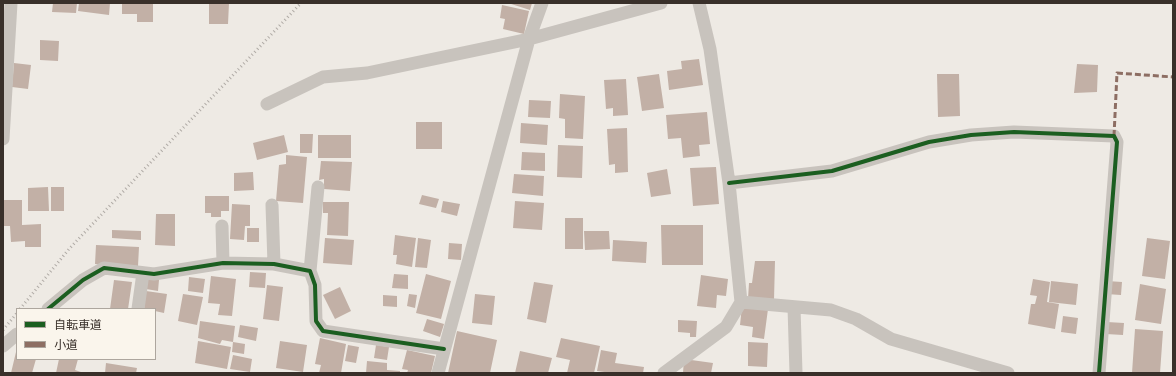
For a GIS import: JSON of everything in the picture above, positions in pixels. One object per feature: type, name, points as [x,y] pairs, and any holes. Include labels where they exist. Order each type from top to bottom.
[{"type":"street","points":[[3,139],[11,3]]},
{"type":"street","points":[[438,373],[529,39],[542,3]]},
{"type":"street","points":[[267,104],[323,77],[367,73],[529,39],[661,3]]},
{"type":"street","points":[[664,373],[726,327],[742,302],[729,183],[710,49],[699,3]]},
{"type":"street","points":[[729,183],[832,171],[930,142],[971,135],[1014,132],[1114,136],[1117,142],[1099,373]]},
{"type":"street","points":[[318,187],[310,271],[314,285],[316,321],[323,331],[444,349]]},
{"type":"street","points":[[272,205],[274,264]]},
{"type":"street","points":[[222,226],[223,264]]},
{"type":"street","points":[[49,308],[83,280],[104,268],[154,274],[223,264],[274,264],[310,271]]},
{"type":"street","points":[[138,308],[143,273]]},
{"type":"street","points":[[742,302],[830,310],[856,319],[891,339],[1008,373]]},
{"type":"street","points":[[794,307],[796,373]]},
{"type":"street","points":[[3,346],[16,335]]},
{"type":"building","points":[[53,3],[77,3],[76,13],[52,12]]},
{"type":"building","points":[[79,3],[110,3],[109,15],[78,11]]},
{"type":"building","points":[[122,3],[153,3],[153,22],[137,22],[137,14],[122,14]]},
{"type":"building","points":[[209,3],[229,3],[228,24],[209,24]]},
{"type":"building","points":[[508,3],[532,3],[530,10]]},
{"type":"building","points":[[502,5],[529,11],[524,34],[503,29],[505,19],[500,18]]},
{"type":"building","points":[[40,40],[59,41],[58,61],[40,60]]},
{"type":"building","points":[[699,59],[703,85],[669,90],[667,71],[682,69],[681,61]]},
{"type":"building","points":[[14,63],[31,65],[28,89],[12,87]]},
{"type":"building","points":[[1077,64],[1098,65],[1097,92],[1074,93]]},
{"type":"building","points":[[659,74],[664,108],[642,111],[637,77]]},
{"type":"building","points":[[937,74],[959,74],[960,116],[938,117]]},
{"type":"building","points":[[626,79],[628,115],[613,116],[613,108],[606,109],[604,80]]},
{"type":"building","points":[[560,94],[585,96],[583,139],[565,138],[565,119],[559,118]]},
{"type":"building","points":[[529,100],[551,101],[550,118],[528,117]]},
{"type":"building","points":[[707,112],[710,144],[699,145],[700,156],[683,158],[681,138],[668,139],[666,115]]},
{"type":"building","points":[[416,122],[442,122],[442,149],[416,149]]},
{"type":"building","points":[[521,123],[548,125],[547,145],[520,143]]},
{"type":"building","points":[[627,128],[628,172],[615,173],[615,164],[609,165],[607,129]]},
{"type":"building","points":[[300,134],[313,134],[312,153],[300,153]]},
{"type":"building","points":[[284,135],[288,152],[257,160],[253,143]]},
{"type":"building","points":[[318,135],[351,135],[351,158],[318,158]]},
{"type":"building","points":[[558,145],[583,146],[582,178],[557,177]]},
{"type":"building","points":[[522,152],[545,153],[545,171],[521,170]]},
{"type":"building","points":[[286,155],[307,157],[303,203],[276,201],[279,165],[286,164]]},
{"type":"building","points":[[321,161],[352,162],[350,191],[324,189],[324,179],[319,180]]},
{"type":"building","points":[[716,167],[719,204],[693,206],[690,168]]},
{"type":"building","points":[[667,169],[671,194],[651,197],[647,173]]},
{"type":"building","points":[[253,172],[254,190],[234,191],[234,173]]},
{"type":"building","points":[[514,174],[544,176],[543,196],[512,193]]},
{"type":"building","points":[[48,187],[49,211],[28,211],[28,188]]},
{"type":"building","points":[[51,187],[64,187],[64,211],[51,211]]},
{"type":"building","points":[[422,195],[439,199],[436,208],[419,204]]},
{"type":"building","points":[[205,196],[229,196],[229,211],[221,211],[221,217],[211,217],[211,213],[205,213]]},
{"type":"building","points":[[3,200],[22,200],[22,225],[41,224],[41,247],[25,247],[25,241],[11,242],[10,226],[3,226]]},
{"type":"building","points":[[443,201],[460,204],[457,216],[441,212]]},
{"type":"building","points":[[515,201],[544,203],[542,230],[513,228]]},
{"type":"building","points":[[323,202],[349,202],[348,236],[327,235],[328,213],[323,213]]},
{"type":"building","points":[[232,204],[250,205],[250,226],[245,226],[244,240],[230,239]]},
{"type":"building","points":[[156,214],[175,214],[175,246],[155,245]]},
{"type":"building","points":[[565,218],[583,218],[583,249],[565,249]]},
{"type":"building","points":[[661,225],[703,225],[703,265],[662,265]]},
{"type":"building","points":[[247,228],[259,228],[259,242],[247,242]]},
{"type":"building","points":[[112,230],[141,231],[141,240],[112,238]]},
{"type":"building","points":[[584,231],[609,231],[610,249],[585,250]]},
{"type":"building","points":[[395,235],[416,238],[412,267],[396,264],[397,255],[393,255]]},
{"type":"building","points":[[325,238],[354,240],[352,265],[323,263]]},
{"type":"building","points":[[418,238],[431,240],[427,268],[415,267]]},
{"type":"building","points":[[1147,238],[1170,241],[1165,279],[1142,276]]},
{"type":"building","points":[[613,240],[647,242],[646,263],[612,261]]},
{"type":"building","points":[[449,243],[462,244],[461,260],[448,259]]},
{"type":"building","points":[[96,245],[139,247],[138,266],[95,264]]},
{"type":"building","points":[[755,261],[775,261],[774,300],[748,299],[749,283],[752,283]]},
{"type":"building","points":[[250,272],[266,273],[265,288],[249,287]]},
{"type":"building","points":[[394,274],[408,275],[408,289],[392,288]]},
{"type":"building","points":[[426,274],[451,281],[441,319],[416,313]]},
{"type":"building","points":[[701,275],[728,279],[726,296],[717,295],[716,308],[697,306]]},
{"type":"building","points":[[211,276],[236,279],[232,316],[218,315],[220,304],[208,303]]},
{"type":"building","points":[[189,277],[205,279],[203,293],[188,291]]},
{"type":"building","points":[[147,279],[159,280],[158,291],[146,289]]},
{"type":"building","points":[[1033,279],[1050,282],[1047,302],[1059,304],[1055,329],[1028,324],[1031,304],[1035,304],[1037,296],[1030,295]]},
{"type":"building","points":[[114,280],[132,282],[128,308],[110,308]]},
{"type":"building","points":[[1051,281],[1078,284],[1076,305],[1049,302]]},
{"type":"building","points":[[1107,281],[1122,282],[1121,295],[1106,294]]},
{"type":"building","points":[[534,282],[553,285],[546,323],[527,319]]},
{"type":"building","points":[[1140,284],[1166,289],[1161,324],[1135,320]]},
{"type":"building","points":[[267,285],[283,287],[279,321],[263,319]]},
{"type":"building","points":[[340,287],[351,311],[335,319],[323,295]]},
{"type":"building","points":[[146,291],[167,294],[164,313],[156,311],[156,308],[144,308]]},
{"type":"building","points":[[183,294],[203,297],[197,325],[178,321]]},
{"type":"building","points":[[409,294],[417,295],[415,308],[407,306]]},
{"type":"building","points":[[475,294],[495,296],[492,325],[472,323]]},
{"type":"building","points":[[383,295],[397,296],[397,307],[383,306]]},
{"type":"building","points":[[742,306],[768,309],[764,339],[752,337],[753,327],[740,325]]},
{"type":"building","points":[[1063,316],[1078,318],[1076,334],[1061,332]]},
{"type":"building","points":[[427,319],[444,324],[440,337],[423,331]]},
{"type":"building","points":[[678,320],[697,321],[696,337],[690,337],[690,333],[678,332]]},
{"type":"building","points":[[200,321],[235,326],[233,342],[222,340],[220,344],[198,338]]},
{"type":"building","points":[[1107,322],[1124,323],[1123,335],[1106,334]]},
{"type":"building","points":[[240,325],[258,328],[256,341],[238,337]]},
{"type":"building","points":[[1135,329],[1163,331],[1160,373],[1132,373]]},
{"type":"building","points":[[457,331],[497,340],[490,373],[448,373]]},
{"type":"building","points":[[320,338],[346,344],[341,373],[319,373],[321,365],[315,364]]},
{"type":"building","points":[[561,338],[600,346],[594,373],[567,373],[570,360],[556,357]]},
{"type":"building","points":[[198,341],[231,347],[227,369],[195,363]]},
{"type":"building","points":[[280,341],[307,345],[303,372],[276,368]]},
{"type":"building","points":[[233,342],[245,344],[244,354],[232,352]]},
{"type":"building","points":[[748,342],[768,343],[767,367],[748,366]]},
{"type":"building","points":[[348,345],[359,347],[356,363],[345,361]]},
{"type":"building","points":[[376,345],[389,347],[387,360],[374,358]]},
{"type":"building","points":[[407,350],[435,356],[431,373],[407,373],[408,370],[402,369]]},
{"type":"building","points":[[601,350],[617,353],[615,363],[644,367],[643,373],[612,373],[597,371]]},
{"type":"building","points":[[520,351],[552,358],[548,373],[515,373]]},
{"type":"building","points":[[16,352],[16,360],[36,360],[32,373],[11,373]]},
{"type":"building","points":[[233,355],[252,359],[250,372],[230,369]]},
{"type":"building","points":[[684,359],[713,363],[711,373],[683,373]]},
{"type":"building","points":[[59,360],[78,360],[75,370],[84,373],[56,373]]},
{"type":"building","points":[[367,361],[387,363],[387,370],[400,371],[400,373],[366,373]]},
{"type":"building","points":[[106,363],[137,368],[136,373],[105,373]]},
{"type":"railway","points":[[21,308],[69,249],[301,3]]},
{"type":"railway","points":[[3,330],[16,314]]},
{"type":"marked path","points":[[1114,136],[1117,73],[1173,77]]},
{"type":"cycle path","points":[[729,183],[832,171],[929,142],[971,135],[1014,132],[1114,136],[1117,142],[1099,373]]},
{"type":"cycle path","points":[[49,308],[83,280],[104,268],[154,274],[223,263],[274,264],[310,271],[315,285],[316,321],[323,331],[444,349]]}]
